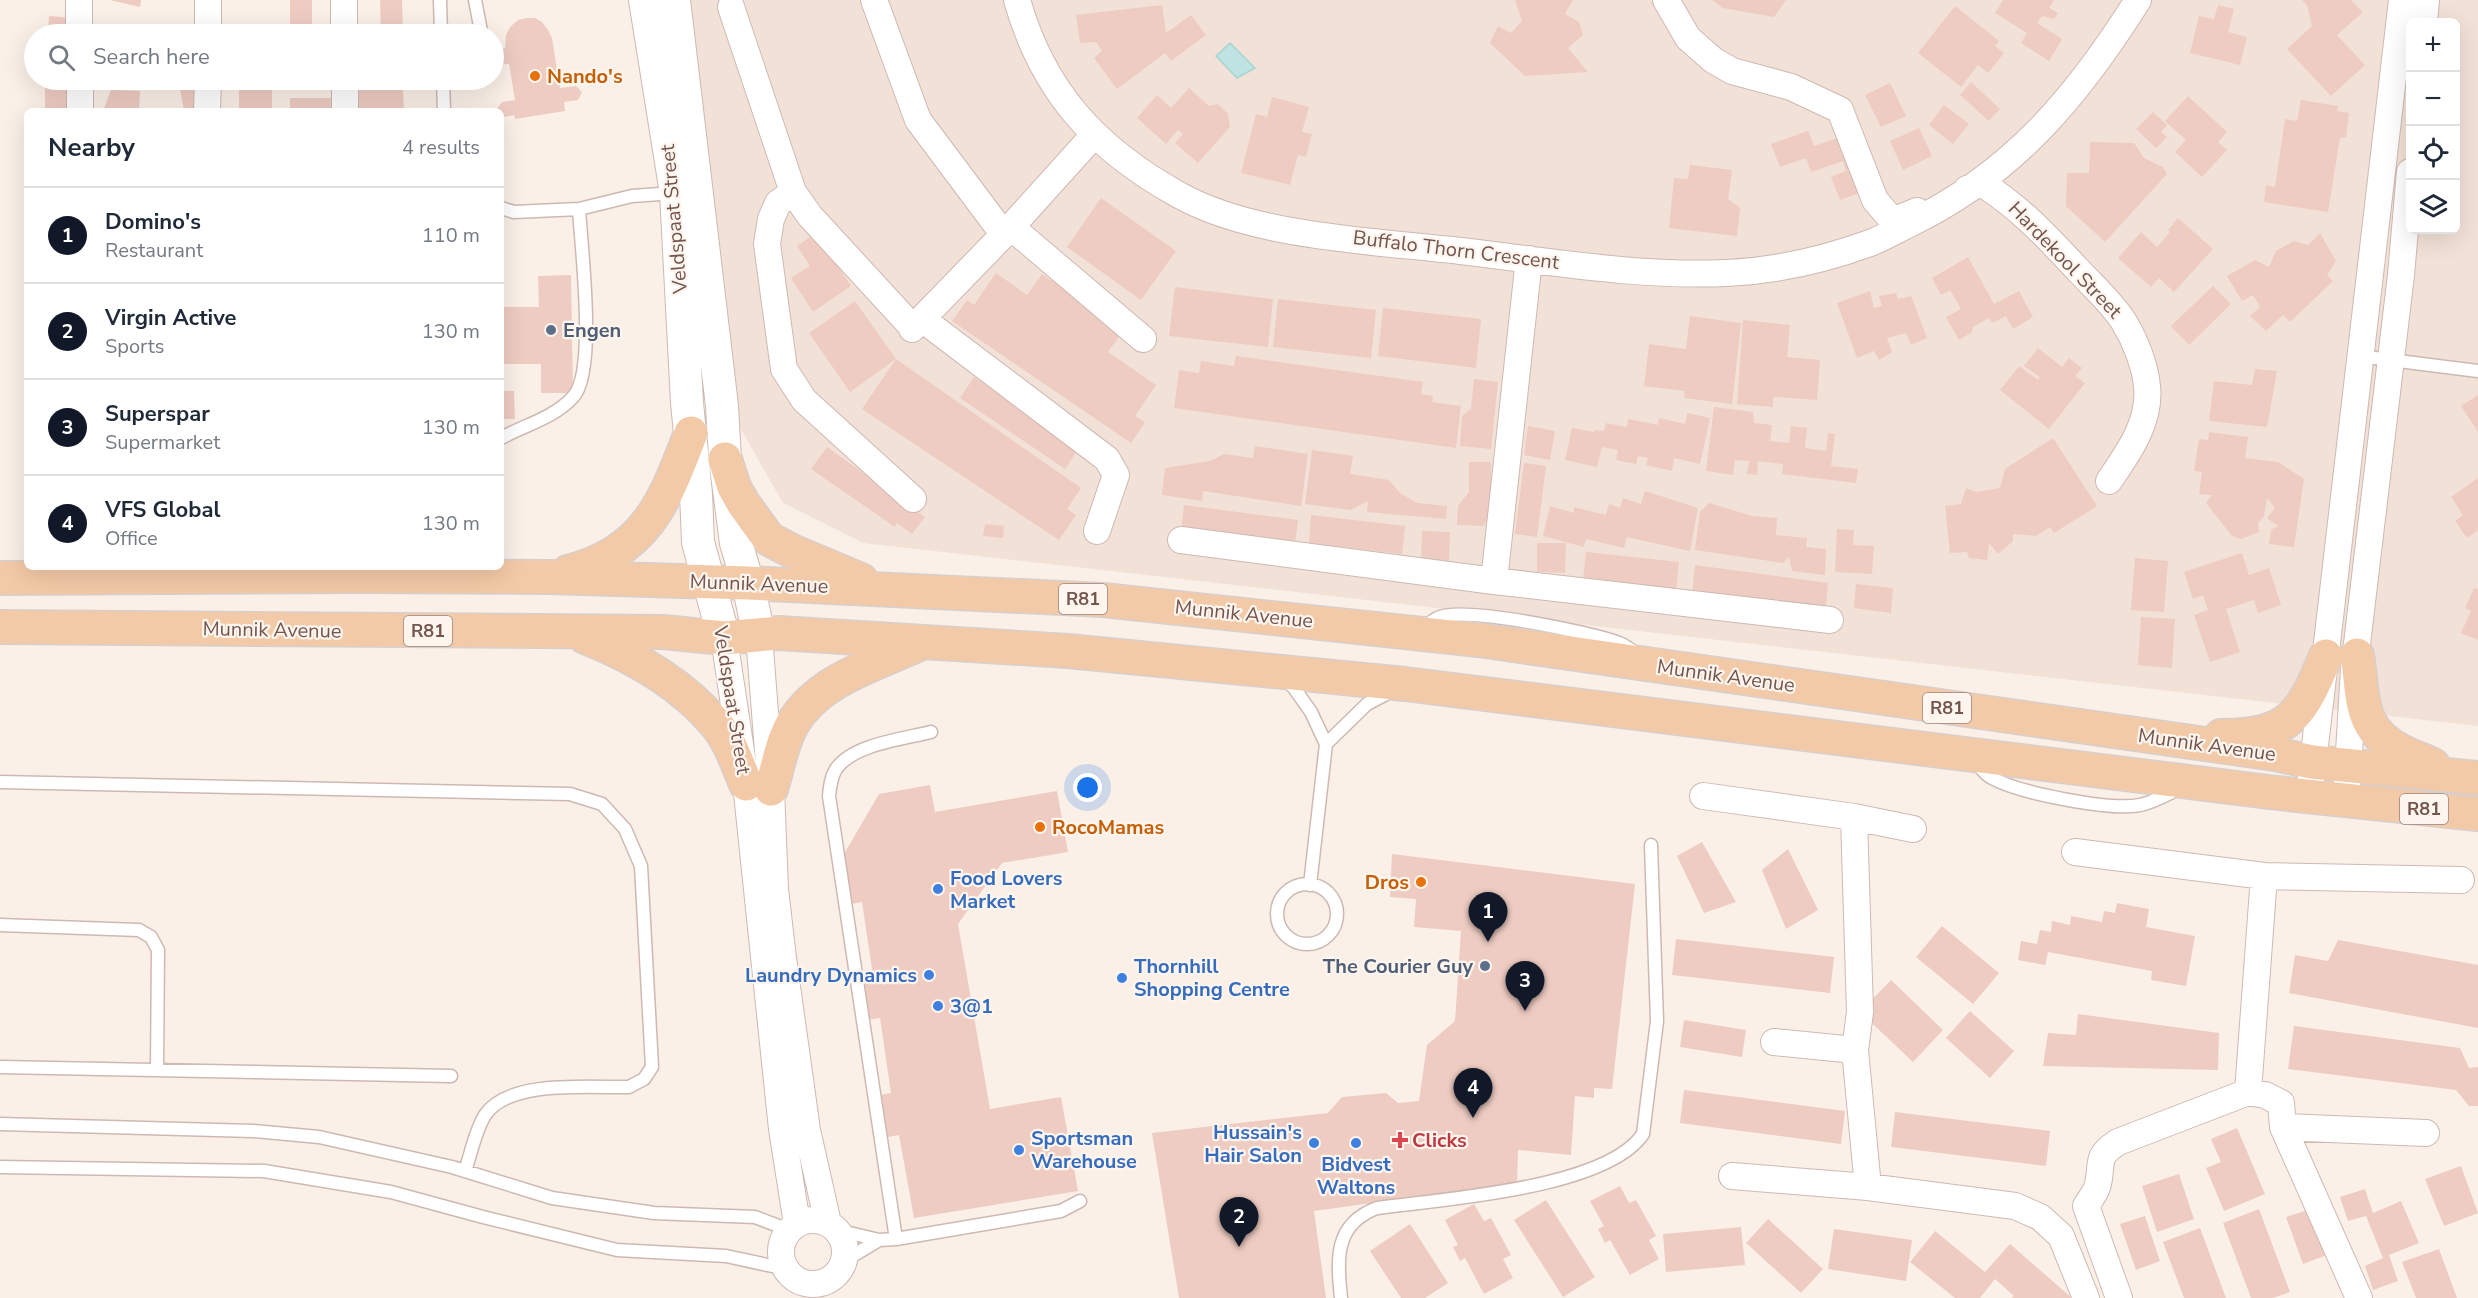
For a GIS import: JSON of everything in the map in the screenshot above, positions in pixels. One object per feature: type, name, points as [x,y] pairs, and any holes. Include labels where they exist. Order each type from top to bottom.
[{"type":"main road","points":[[549,577],[589,567],[623,549],[664,501],[691,433]]},
{"type":"main road","points":[[725,459],[743,503],[769,539],[877,588]]},
{"type":"main road","name":"Munnik Avenue","points":[[0,578],[366,571],[877,588],[1103,600],[1416,633],[1652,665],[2312,762],[2465,777]]},
{"type":"main road","name":"Munnik Avenue","points":[[0,627],[663,632],[724,638],[779,633],[1068,651],[1405,684],[2346,801],[2478,814]]},
{"type":"main road","points":[[572,632],[622,652],[674,685],[716,723],[758,787],[784,744],[793,724],[808,704],[836,681],[922,643]]},
{"type":"main road","points":[[2141,736],[2230,736],[2279,727],[2292,719],[2341,655],[2363,704],[2367,719],[2387,742],[2402,752],[2465,777]]},
{"type":"street","points":[[79,0],[79,24]]},
{"type":"street","points":[[208,0],[208,24]]},
{"type":"street","points":[[344,0],[344,24]]},
{"type":"street","name":"Veldspaat Street","points":[[645,0],[676,193],[687,403],[698,542],[724,638],[758,787],[775,889],[793,1040],[807,1130],[833,1227]]},
{"type":"street","name":"Veldspaat Street","points":[[674,0],[736,543],[748,583],[759,636],[758,787],[782,1129],[793,1227]]},
{"type":"street","points":[[874,0],[918,120],[1007,231],[1143,339]]},
{"type":"street","name":"Buffalo Thorn Crescent","points":[[1017,0],[1037,55],[1060,96],[1094,135],[1133,165],[1179,195],[1222,214],[1275,227],[1333,236],[1604,268],[1679,274],[1730,273],[1782,266],[1872,242],[1931,214],[1981,183],[2028,142],[2077,89],[2138,0]]},
{"type":"street","name":"Buffalo Thorn Crescent","points":[[1666,0],[1688,38],[1713,60],[1732,71],[1791,87],[1840,110],[1875,200],[1893,221],[1981,183]]},
{"type":"street","points":[[2346,801],[2348,764],[2341,655],[2359,356],[2402,0]]},
{"type":"street","points":[[2424,18],[2426,0]]},
{"type":"street","points":[[731,7],[793,192],[810,216],[914,327],[1107,459],[1116,475],[1097,531]]},
{"type":"street","points":[[80,90],[80,108]]},
{"type":"street","points":[[207,108],[208,90]]},
{"type":"street","points":[[345,90],[345,108]]},
{"type":"street","points":[[914,327],[1007,231],[1094,135]]},
{"type":"street","points":[[2310,796],[2312,762],[2341,655],[2391,359],[2409,180]]},
{"type":"street","name":"Hardekool Street","points":[[1981,183],[2026,215],[2104,297],[2124,322],[2140,356],[2148,387],[2144,422],[2131,448],[2109,481]]},
{"type":"street","points":[[793,192],[778,203],[771,219],[767,244],[784,369],[804,400],[913,499]]},
{"type":"street","points":[[2374,228],[2405,230]]},
{"type":"street","points":[[1494,580],[1529,259]]},
{"type":"street","points":[[1181,540],[1830,620]]},
{"type":"street","points":[[1703,796],[1913,829]]},
{"type":"street","points":[[1854,818],[1860,1012],[1855,1050],[1868,1187]]},
{"type":"street","points":[[2075,852],[2264,876],[2461,880]]},
{"type":"street","points":[[2248,1092],[2264,876]]},
{"type":"street","points":[[1774,1042],[1855,1050]]},
{"type":"street","points":[[2120,1298],[2086,1206],[2098,1186],[2100,1162],[2104,1152],[2118,1142],[2248,1092],[2265,1095],[2281,1103],[2283,1127],[2359,1298]]},
{"type":"street","points":[[2283,1127],[2426,1134]]},
{"type":"street","points":[[1732,1176],[1868,1187],[2015,1206],[2040,1217],[2061,1236],[2086,1298]]},
{"type":"street","points":[[807,1220],[818,1220],[833,1227],[843,1239],[846,1250],[836,1279],[811,1284],[799,1283],[782,1259],[783,1239],[793,1227],[807,1220]]},
{"type":"lane","points":[[440,0],[441,24]]},
{"type":"lane","points":[[475,0],[480,24]]},
{"type":"lane","points":[[443,90],[444,108]]},
{"type":"lane","points":[[504,209],[514,212],[579,209],[632,196],[676,193]]},
{"type":"lane","points":[[504,437],[542,419],[560,407],[574,396],[580,385],[587,349],[579,209]]},
{"type":"lane","points":[[2359,356],[2478,371]]},
{"type":"lane","points":[[1278,672],[1294,688],[1311,712],[1326,744],[1310,885]]},
{"type":"lane","points":[[1326,744],[1367,704],[1405,684]]},
{"type":"lane","points":[[896,1239],[829,796],[831,780],[843,760],[877,745],[931,732]]},
{"type":"lane","points":[[0,782],[570,794],[602,804],[625,828],[641,866],[652,1067],[644,1079],[629,1087],[527,1089],[505,1097],[486,1114],[465,1171]]},
{"type":"lane","points":[[1341,1298],[1337,1258],[1352,1224],[1363,1213],[1377,1208],[1524,1188],[1569,1176],[1604,1163],[1635,1145],[1643,1134],[1657,1022],[1651,845]]},
{"type":"lane","points":[[1310,885],[1327,892],[1333,900],[1336,918],[1330,933],[1324,939],[1309,944],[1299,944],[1284,934],[1279,926],[1277,911],[1279,903],[1288,891],[1294,887],[1310,885]]},
{"type":"lane","points":[[0,925],[139,930],[151,937],[158,950],[157,1070]]},
{"type":"lane","points":[[0,1067],[451,1076]]},
{"type":"lane","points":[[0,1124],[253,1131],[319,1137],[465,1171],[552,1198],[654,1213],[755,1217],[793,1227]]},
{"type":"lane","points":[[0,1167],[264,1172],[391,1192],[617,1250],[726,1256],[799,1283]]},
{"type":"lane","points":[[833,1227],[879,1240],[896,1239],[1061,1211],[1080,1202]]},
{"type":"lane","points":[[836,1279],[879,1240]]},
{"type":"shaded area","points":[[687,0],[2478,0],[2478,726],[863,543],[783,503],[731,412]]},
{"type":"water","points":[[1230,43],[1255,68],[1237,78],[1216,56]]},
{"type":"building","points":[[110,0],[141,0],[140,7]]},
{"type":"building","points":[[290,0],[312,0],[312,24],[290,24]]},
{"type":"building","points":[[380,0],[402,0],[403,24],[381,24]]},
{"type":"building","points":[[1515,0],[1573,0],[1565,14],[1579,22],[1583,35],[1568,48],[1588,72],[1525,76],[1490,43],[1498,26],[1511,33],[1522,21]]},
{"type":"building","points":[[1712,0],[1786,0],[1774,17],[1723,8]]},
{"type":"building","points":[[2003,0],[2054,0],[2049,8],[2058,13],[2054,19],[2042,16],[2037,23],[2062,39],[2049,61],[2021,43],[2027,33],[1995,13]]},
{"type":"building","points":[[2302,0],[2351,0],[2363,12],[2337,35],[2365,65],[2331,96],[2287,49],[2312,26],[2307,5]]},
{"type":"building","points":[[1162,5],[1166,33],[1191,15],[1206,35],[1171,61],[1165,53],[1117,89],[1094,58],[1102,51],[1096,42],[1080,43],[1076,15]]},
{"type":"building","points":[[2218,5],[2234,9],[2228,32],[2247,37],[2240,65],[2190,53],[2199,16],[2214,19]]},
{"type":"building","points":[[1955,6],[1999,41],[1995,46],[2004,53],[1988,73],[1978,65],[1961,87],[1918,53]]},
{"type":"building","points":[[49,16],[73,18],[72,24],[49,24]]},
{"type":"building","name":"Nando's","points":[[535,18],[542,22],[552,38],[560,88],[576,86],[582,92],[578,100],[564,102],[565,111],[515,119],[514,115],[504,117],[504,108],[498,108],[502,102],[515,100],[509,64],[504,64],[504,48],[506,35],[510,27],[518,20]]},
{"type":"building","points":[[1971,82],[2000,109],[1989,121],[1960,95]]},
{"type":"building","points":[[1890,83],[1906,116],[1881,127],[1865,95]]},
{"type":"building","points":[[1189,88],[1209,106],[1218,104],[1228,114],[1230,127],[1198,163],[1175,143],[1183,134],[1178,130],[1166,144],[1137,118],[1157,95],[1171,108]]},
{"type":"building","points":[[45,90],[70,90],[71,108],[45,108]]},
{"type":"building","points":[[111,90],[140,91],[139,108],[104,108]]},
{"type":"building","points":[[180,90],[204,90],[207,108],[183,108]]},
{"type":"building","points":[[239,90],[272,90],[272,108],[239,108]]},
{"type":"building","points":[[352,90],[403,90],[404,108],[353,108]]},
{"type":"building","points":[[2188,96],[2227,132],[2218,142],[2227,150],[2202,177],[2175,152],[2186,140],[2165,121]]},
{"type":"building","points":[[1272,97],[1309,107],[1302,132],[1312,134],[1306,157],[1298,155],[1290,185],[1241,173],[1256,114],[1267,117]]},
{"type":"building","points":[[290,98],[341,98],[341,108],[290,108]]},
{"type":"building","points":[[2301,100],[2338,106],[2337,111],[2349,113],[2346,137],[2340,138],[2328,212],[2264,202],[2266,185],[2275,187],[2285,119],[2297,121]]},
{"type":"building","points":[[1944,105],[1969,124],[1953,144],[1929,125]]},
{"type":"building","points":[[2153,112],[2167,125],[2161,132],[2167,137],[2156,148],[2136,129]]},
{"type":"building","points":[[1919,128],[1932,156],[1903,170],[1890,141]]},
{"type":"building","points":[[1808,131],[1814,146],[1846,135],[1867,190],[1840,200],[1831,177],[1846,171],[1843,161],[1811,172],[1806,158],[1780,167],[1771,144]]},
{"type":"building","points":[[2090,142],[2134,143],[2144,158],[2163,167],[2167,174],[2105,242],[2066,206],[2067,173],[2089,173]]},
{"type":"building","points":[[1690,165],[1732,170],[1728,199],[1740,208],[1737,236],[1669,228],[1674,178],[1688,179]]},
{"type":"building","points":[[1101,198],[1176,251],[1141,300],[1067,247]]},
{"type":"building","points":[[2178,218],[2213,249],[2174,292],[2159,278],[2151,287],[2118,258],[2141,232],[2157,247]]},
{"type":"building","points":[[816,233],[851,286],[813,312],[791,278],[810,266],[797,246]]},
{"type":"building","points":[[2320,233],[2336,261],[2327,275],[2333,281],[2290,322],[2283,315],[2266,331],[2250,316],[2260,307],[2253,295],[2242,301],[2227,276],[2255,260],[2269,267],[2276,251],[2294,241],[2308,245]]},
{"type":"building","points":[[1968,257],[1994,304],[2019,291],[2033,317],[2013,329],[2006,316],[1992,323],[1989,318],[1973,327],[1972,332],[1959,340],[1946,317],[1961,309],[1950,290],[1941,295],[1932,278]]},
{"type":"building","points":[[996,273],[1027,295],[1042,274],[1124,330],[1108,352],[1156,385],[1135,416],[1145,422],[1131,443],[952,321],[967,300],[974,305]]},
{"type":"building","points":[[571,275],[573,393],[541,393],[541,364],[504,364],[504,307],[539,307],[538,276]]},
{"type":"building","points":[[2213,286],[2231,304],[2189,345],[2171,326]]},
{"type":"building","points":[[1175,287],[1273,299],[1268,347],[1169,336]]},
{"type":"building","points":[[1870,291],[1874,308],[1882,306],[1879,296],[1896,293],[1898,299],[1911,296],[1927,338],[1911,345],[1906,333],[1887,338],[1892,352],[1879,360],[1874,351],[1857,358],[1837,303]]},
{"type":"building","points":[[1278,299],[1376,310],[1371,358],[1273,347]]},
{"type":"building","points":[[855,301],[896,359],[850,392],[809,333]]},
{"type":"building","points":[[1383,308],[1481,319],[1476,368],[1378,356]]},
{"type":"building","points":[[1690,316],[1741,323],[1732,404],[1684,398],[1685,391],[1644,386],[1649,344],[1686,349]]},
{"type":"building","points":[[1743,320],[1790,325],[1787,357],[1820,360],[1817,400],[1773,397],[1773,407],[1737,404]]},
{"type":"building","points":[[2038,348],[2062,367],[2069,358],[2082,368],[2075,376],[2085,383],[2049,429],[2000,390],[2019,366],[2038,380],[2040,377],[2024,366]]},
{"type":"building","points":[[1236,356],[1423,382],[1421,394],[1433,396],[1432,402],[1461,406],[1456,448],[1174,408],[1179,370],[1199,373],[1201,361],[1234,366]]},
{"type":"building","points":[[896,359],[1081,488],[1067,509],[1076,515],[1059,540],[862,409]]},
{"type":"building","points":[[2255,369],[2277,371],[2267,427],[2209,421],[2214,381],[2252,385]]},
{"type":"building","points":[[974,377],[1079,448],[1065,469],[960,398]]},
{"type":"building","points":[[1474,379],[1498,382],[1491,449],[1460,446],[1462,416],[1471,409]]},
{"type":"building","points":[[504,391],[514,391],[515,419],[504,419]]},
{"type":"building","points":[[2478,395],[2478,432],[2461,406]]},
{"type":"building","points":[[1714,407],[1753,412],[1754,423],[1772,425],[1770,441],[1789,443],[1791,426],[1807,428],[1805,448],[1826,451],[1828,433],[1835,434],[1831,466],[1858,469],[1856,483],[1782,474],[1783,464],[1758,461],[1757,475],[1747,474],[1749,461],[1735,460],[1733,475],[1706,471]]},
{"type":"building","points":[[1687,413],[1710,418],[1700,464],[1674,458],[1672,471],[1646,465],[1648,458],[1638,456],[1636,464],[1616,460],[1618,450],[1602,447],[1597,467],[1565,460],[1572,428],[1594,432],[1595,430],[1604,431],[1606,423],[1627,427],[1628,419],[1658,425],[1659,418],[1685,424]]},
{"type":"building","points":[[1528,426],[1555,431],[1550,460],[1524,455]]},
{"type":"building","points":[[2209,432],[2248,437],[2245,458],[2278,462],[2304,479],[2294,547],[2269,544],[2271,530],[2278,526],[2267,518],[2275,508],[2267,498],[2264,516],[2258,523],[2259,532],[2241,539],[2232,536],[2206,503],[2212,495],[2199,494],[2202,472],[2194,471],[2199,439],[2208,440]]},
{"type":"building","points":[[2053,438],[2097,506],[2054,533],[2050,527],[2036,536],[2013,534],[2013,541],[1998,554],[1989,543],[1987,560],[1969,558],[1967,552],[1950,553],[1945,506],[1961,504],[1966,488],[1976,492],[2000,488],[2005,469]]},
{"type":"building","points":[[1255,446],[1308,454],[1301,506],[1203,491],[1202,501],[1162,495],[1165,468],[1210,461],[1224,454],[1253,458]]},
{"type":"building","points":[[827,447],[925,517],[912,534],[897,523],[895,527],[811,469]]},
{"type":"building","points":[[1312,450],[1353,456],[1350,474],[1389,480],[1400,493],[1417,503],[1447,506],[1446,519],[1367,512],[1368,501],[1351,510],[1305,504]]},
{"type":"building","points":[[1469,462],[1491,462],[1491,509],[1484,526],[1457,525],[1458,506],[1469,492]]},
{"type":"building","points":[[1524,463],[1546,466],[1537,537],[1515,534]]},
{"type":"building","points":[[2478,478],[2478,530],[2467,538],[2455,521],[2463,515],[2451,497]]},
{"type":"building","points":[[1645,491],[1698,508],[1690,551],[1627,537],[1624,548],[1586,539],[1584,547],[1543,536],[1550,506],[1574,513],[1574,507],[1606,515],[1609,504],[1620,508],[1623,498],[1641,504]]},
{"type":"building","points":[[1709,503],[1752,516],[1777,518],[1776,535],[1807,538],[1806,547],[1826,549],[1825,575],[1792,571],[1789,557],[1783,563],[1695,550],[1700,512]]},
{"type":"building","points":[[1184,505],[1298,520],[1295,544],[1181,534]]},
{"type":"building","points":[[1311,515],[1405,526],[1402,554],[1309,543]]},
{"type":"building","points":[[985,524],[1004,526],[1003,538],[983,536]]},
{"type":"building","points":[[1837,529],[1854,530],[1853,545],[1874,546],[1872,574],[1835,572]]},
{"type":"building","points":[[1422,531],[1450,532],[1449,562],[1421,561]]},
{"type":"building","points":[[1537,543],[1566,543],[1565,573],[1537,572]]},
{"type":"building","points":[[1586,552],[1679,562],[1676,590],[1583,580]]},
{"type":"building","points":[[2242,553],[2249,575],[2269,568],[2281,605],[2258,613],[2254,600],[2226,609],[2240,652],[2210,662],[2194,615],[2208,610],[2203,595],[2193,599],[2184,572]]},
{"type":"building","points":[[2135,558],[2168,561],[2164,612],[2131,610]]},
{"type":"building","points":[[1695,565],[1828,583],[1826,606],[1692,594]]},
{"type":"building","points":[[1856,584],[1893,588],[1891,613],[1854,608]]},
{"type":"building","points":[[2474,588],[2478,589],[2478,640],[2461,633],[2471,611],[2465,608]]},
{"type":"building","points":[[2141,617],[2175,619],[2172,668],[2138,665]]},
{"type":"building","points":[[930,785],[935,812],[1057,791],[1068,852],[1002,863],[958,924],[990,1109],[1061,1097],[1078,1191],[914,1218],[899,1135],[888,1137],[881,1095],[891,1093],[880,1018],[866,1020],[860,977],[873,976],[862,902],[851,904],[844,854],[879,794]]},
{"type":"building","points":[[1702,842],[1736,902],[1704,913],[1677,856]]},
{"type":"building","points":[[1788,849],[1818,910],[1786,929],[1762,870]]},
{"type":"building","points":[[1392,854],[1635,884],[1612,1089],[1594,1088],[1594,1098],[1575,1096],[1571,1155],[1518,1150],[1517,1183],[1314,1211],[1326,1298],[1179,1298],[1152,1133],[1328,1113],[1342,1097],[1386,1093],[1398,1103],[1419,1101],[1427,1045],[1455,1021],[1461,931],[1414,927],[1416,899],[1390,897]]},
{"type":"building","points":[[2117,903],[2149,909],[2146,927],[2195,936],[2186,986],[2151,980],[2152,971],[2048,952],[2045,965],[2018,960],[2021,941],[2037,944],[2040,930],[2051,932],[2052,921],[2070,925],[2071,916],[2102,922],[2104,911],[2115,913]]},
{"type":"building","points":[[1942,926],[1999,973],[1973,1004],[1916,957]]},
{"type":"building","points":[[1676,939],[1834,957],[1830,993],[1672,975]]},
{"type":"building","points":[[2338,940],[2478,965],[2478,1028],[2289,993],[2295,955],[2328,961]]},
{"type":"building","points":[[1891,980],[1943,1030],[1913,1062],[1860,1012]]},
{"type":"building","points":[[1970,1011],[2014,1051],[1990,1078],[1946,1038]]},
{"type":"building","points":[[2078,1014],[2219,1033],[2218,1070],[2043,1066],[2048,1033],[2076,1035]]},
{"type":"building","points":[[1684,1020],[1746,1030],[1742,1057],[1680,1047]]},
{"type":"building","points":[[2294,1026],[2460,1048],[2469,1068],[2478,1067],[2478,1106],[2469,1106],[2456,1090],[2288,1069]]},
{"type":"building","points":[[1684,1090],[1845,1111],[1841,1144],[1680,1123]]},
{"type":"building","points":[[1895,1112],[2050,1131],[2046,1166],[1891,1147]]},
{"type":"building","points":[[2237,1128],[2265,1194],[2224,1211],[2206,1168],[2221,1162],[2211,1139]]},
{"type":"building","points":[[2461,1166],[2478,1213],[2444,1226],[2425,1179]]},
{"type":"building","points":[[2179,1174],[2194,1219],[2157,1232],[2142,1186]]},
{"type":"building","points":[[1620,1186],[1629,1203],[1636,1200],[1656,1236],[1649,1240],[1659,1259],[1630,1275],[1610,1240],[1605,1243],[1598,1229],[1604,1226],[1590,1201]]},
{"type":"building","points":[[2365,1189],[2373,1213],[2401,1201],[2419,1243],[2389,1255],[2398,1281],[2373,1290],[2365,1266],[2383,1258],[2366,1216],[2348,1221],[2340,1197]]},
{"type":"building","points":[[1546,1200],[1595,1277],[1563,1297],[1514,1220]]},
{"type":"building","points":[[1474,1204],[1484,1221],[1491,1218],[1511,1255],[1503,1259],[1513,1278],[1484,1294],[1465,1258],[1460,1261],[1453,1247],[1458,1245],[1445,1220]]},
{"type":"building","points":[[2259,1209],[2290,1292],[2273,1298],[2251,1298],[2223,1223]]},
{"type":"building","points":[[2311,1209],[2327,1255],[2303,1264],[2286,1217]]},
{"type":"building","points":[[2145,1216],[2160,1261],[2136,1270],[2120,1224]]},
{"type":"building","points":[[1768,1219],[1823,1269],[1801,1293],[1746,1243]]},
{"type":"building","points":[[1410,1224],[1448,1283],[1425,1298],[1401,1298],[1370,1251]]},
{"type":"building","points":[[1741,1227],[1745,1265],[1666,1272],[1663,1234]]},
{"type":"building","points":[[2200,1228],[2226,1298],[2184,1298],[2163,1242]]},
{"type":"building","points":[[1834,1229],[1912,1240],[1906,1281],[1828,1269]]},
{"type":"building","points":[[1935,1231],[1985,1272],[2010,1244],[2072,1298],[2011,1298],[2014,1296],[1995,1279],[1980,1298],[1955,1298],[1910,1262]]},
{"type":"building","points":[[2439,1249],[2457,1298],[2416,1298],[2402,1262]]},
{"type":"place","name":"Nando's","points":[[535,76]]},
{"type":"place","name":"Engen","points":[[551,330]]},
{"type":"place","name":"RocoMamas","points":[[1040,827]]},
{"type":"place","name":"Dros","points":[[1421,882]]},
{"type":"place","name":"Food Lovers Market","points":[[938,889]]},
{"type":"place","name":"Domino's","points":[[1488,942]]},
{"type":"place","name":"The Courier Guy","points":[[1485,966]]},
{"type":"place","name":"Laundry Dynamics","points":[[929,975]]},
{"type":"place","name":"Thornhill Shopping Centre","points":[[1122,978]]},
{"type":"place","name":"3@1","points":[[938,1006]]},
{"type":"place","name":"Superspar","points":[[1525,1011]]},
{"type":"place","name":"VFS Global","points":[[1473,1118]]},
{"type":"place","name":"Clicks","points":[[1400,1140]]},
{"type":"place","name":"Hussain's Hair Salon","points":[[1314,1143]]},
{"type":"place","name":"Bidvest Waltons","points":[[1356,1143]]},
{"type":"place","name":"Sportsman Warehouse","points":[[1019,1150]]},
{"type":"place","name":"Virgin Active","points":[[1239,1247]]}]
